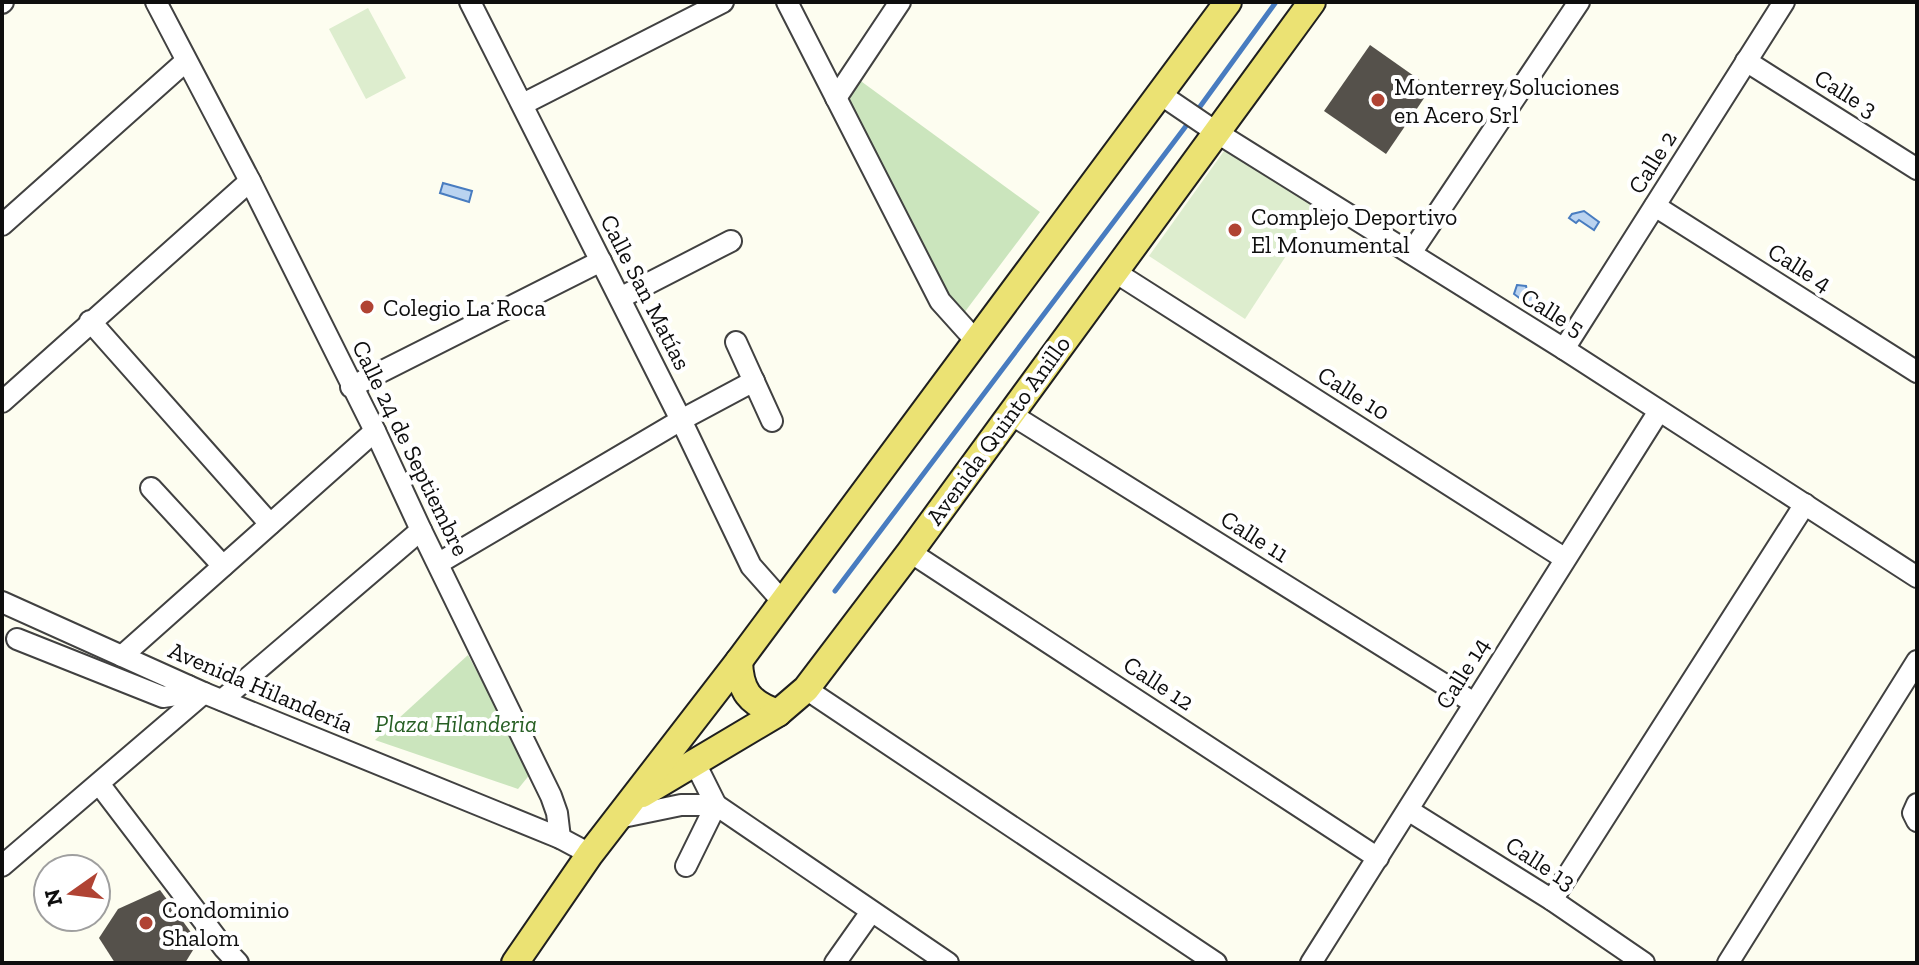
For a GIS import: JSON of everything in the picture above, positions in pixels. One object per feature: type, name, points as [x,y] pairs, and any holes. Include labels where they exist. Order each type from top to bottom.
[{"type":"main road","name":"Avenida Quinto Anillo","points":[[515,963],[590,854],[739,661],[1228,2]]},
{"type":"main road","name":"Avenida Quinto Anillo","points":[[624,810],[778,713],[806,689],[910,552],[1312,2]]},
{"type":"main road","points":[[739,661],[740,679],[747,695],[761,707],[778,713]]},
{"type":"street","name":"Calle 24 de Septiembre","points":[[156,2],[250,181],[439,563],[551,796],[560,838]]},
{"type":"street","name":"Calle San Matías","points":[[470,2],[681,420],[751,566],[782,601]]},
{"type":"street","points":[[523,104],[723,2]]},
{"type":"street","points":[[787,2],[940,301],[976,341]]},
{"type":"street","points":[[836,98],[900,2]]},
{"type":"street","points":[[1411,253],[1579,2]]},
{"type":"street","name":"Calle 2","points":[[1564,349],[1784,2]]},
{"type":"street","points":[[2,225],[186,61]]},
{"type":"street","name":"Calle 3","points":[[1746,61],[1917,169]]},
{"type":"street","name":"Calle 5","points":[[1160,94],[1917,577]]},
{"type":"street","points":[[2,402],[250,181]]},
{"type":"street","name":"Calle 4","points":[[1655,206],[1917,372]]},
{"type":"street","points":[[620,298],[731,241]]},
{"type":"street","points":[[351,387],[601,261]]},
{"type":"street","name":"Calle 10","points":[[1115,272],[1564,558]]},
{"type":"street","points":[[90,321],[270,524]]},
{"type":"street","points":[[736,342],[772,421]]},
{"type":"street","points":[[439,563],[681,420],[754,381]]},
{"type":"street","name":"Calle 14","points":[[1311,963],[1659,411]]},
{"type":"street","name":"Calle 11","points":[[1009,413],[1474,703]]},
{"type":"street","points":[[122,656],[375,431]]},
{"type":"street","points":[[151,488],[223,566]]},
{"type":"street","points":[[1552,900],[1805,504]]},
{"type":"street","points":[[2,866],[205,693],[421,530]]},
{"type":"street","name":"Calle 12","points":[[910,552],[1378,858]]},
{"type":"street","name":"Avenida Hilandería","points":[[2,602],[205,693],[560,838],[590,854]]},
{"type":"street","points":[[17,639],[163,697],[205,693]]},
{"type":"street","points":[[1728,963],[1917,661]]},
{"type":"street","points":[[806,689],[1216,963]]},
{"type":"street","points":[[695,763],[716,805],[948,963]]},
{"type":"street","points":[[100,785],[224,958]]},
{"type":"street","points":[[1917,804],[1913,813],[1917,821]]},
{"type":"street","points":[[624,810],[716,805]]},
{"type":"street","points":[[686,866],[716,805]]},
{"type":"street","name":"Calle 13","points":[[1408,810],[1552,900],[1644,963]]},
{"type":"street","points":[[835,963],[871,912]]},
{"type":"green space","points":[[368,8],[406,78],[366,99],[329,29]]},
{"type":"green space","points":[[858,79],[1040,212],[964,313],[934,281],[847,106]]},
{"type":"green space","name":"Complejo Deportivo El Monumental","points":[[1229,144],[1319,205],[1245,319],[1149,256]]},
{"type":"green space","name":"Plaza Hilanderia","points":[[468,655],[531,773],[518,789],[375,740]]},
{"type":"water","points":[[443,183],[472,191],[469,202],[440,193]]},
{"type":"water","points":[[1584,211],[1599,222],[1594,230],[1579,220],[1576,223],[1569,218]]},
{"type":"water","points":[[1517,285],[1536,292],[1536,300],[1526,303],[1514,294]]},
{"type":"building","name":"Monterrey Soluciones en Acero Srl","points":[[1370,45],[1431,88],[1386,154],[1324,111]]},
{"type":"building","name":"Condominio Shalom","points":[[160,890],[198,942],[185,963],[115,963],[99,938],[102,933],[112,933],[112,918],[118,909]]},
{"type":"waterway","points":[[1199,108],[1276,2]]},
{"type":"waterway","points":[[835,591],[1186,126]]},
{"type":"place","name":"Monterrey Soluciones en Acero Srl","points":[[1378,100]]},
{"type":"place","name":"Complejo Deportivo El Monumental","points":[[1235,230]]},
{"type":"place","name":"Colegio La Roca","points":[[367,307]]},
{"type":"place","name":"Condominio Shalom","points":[[146,923]]}]
